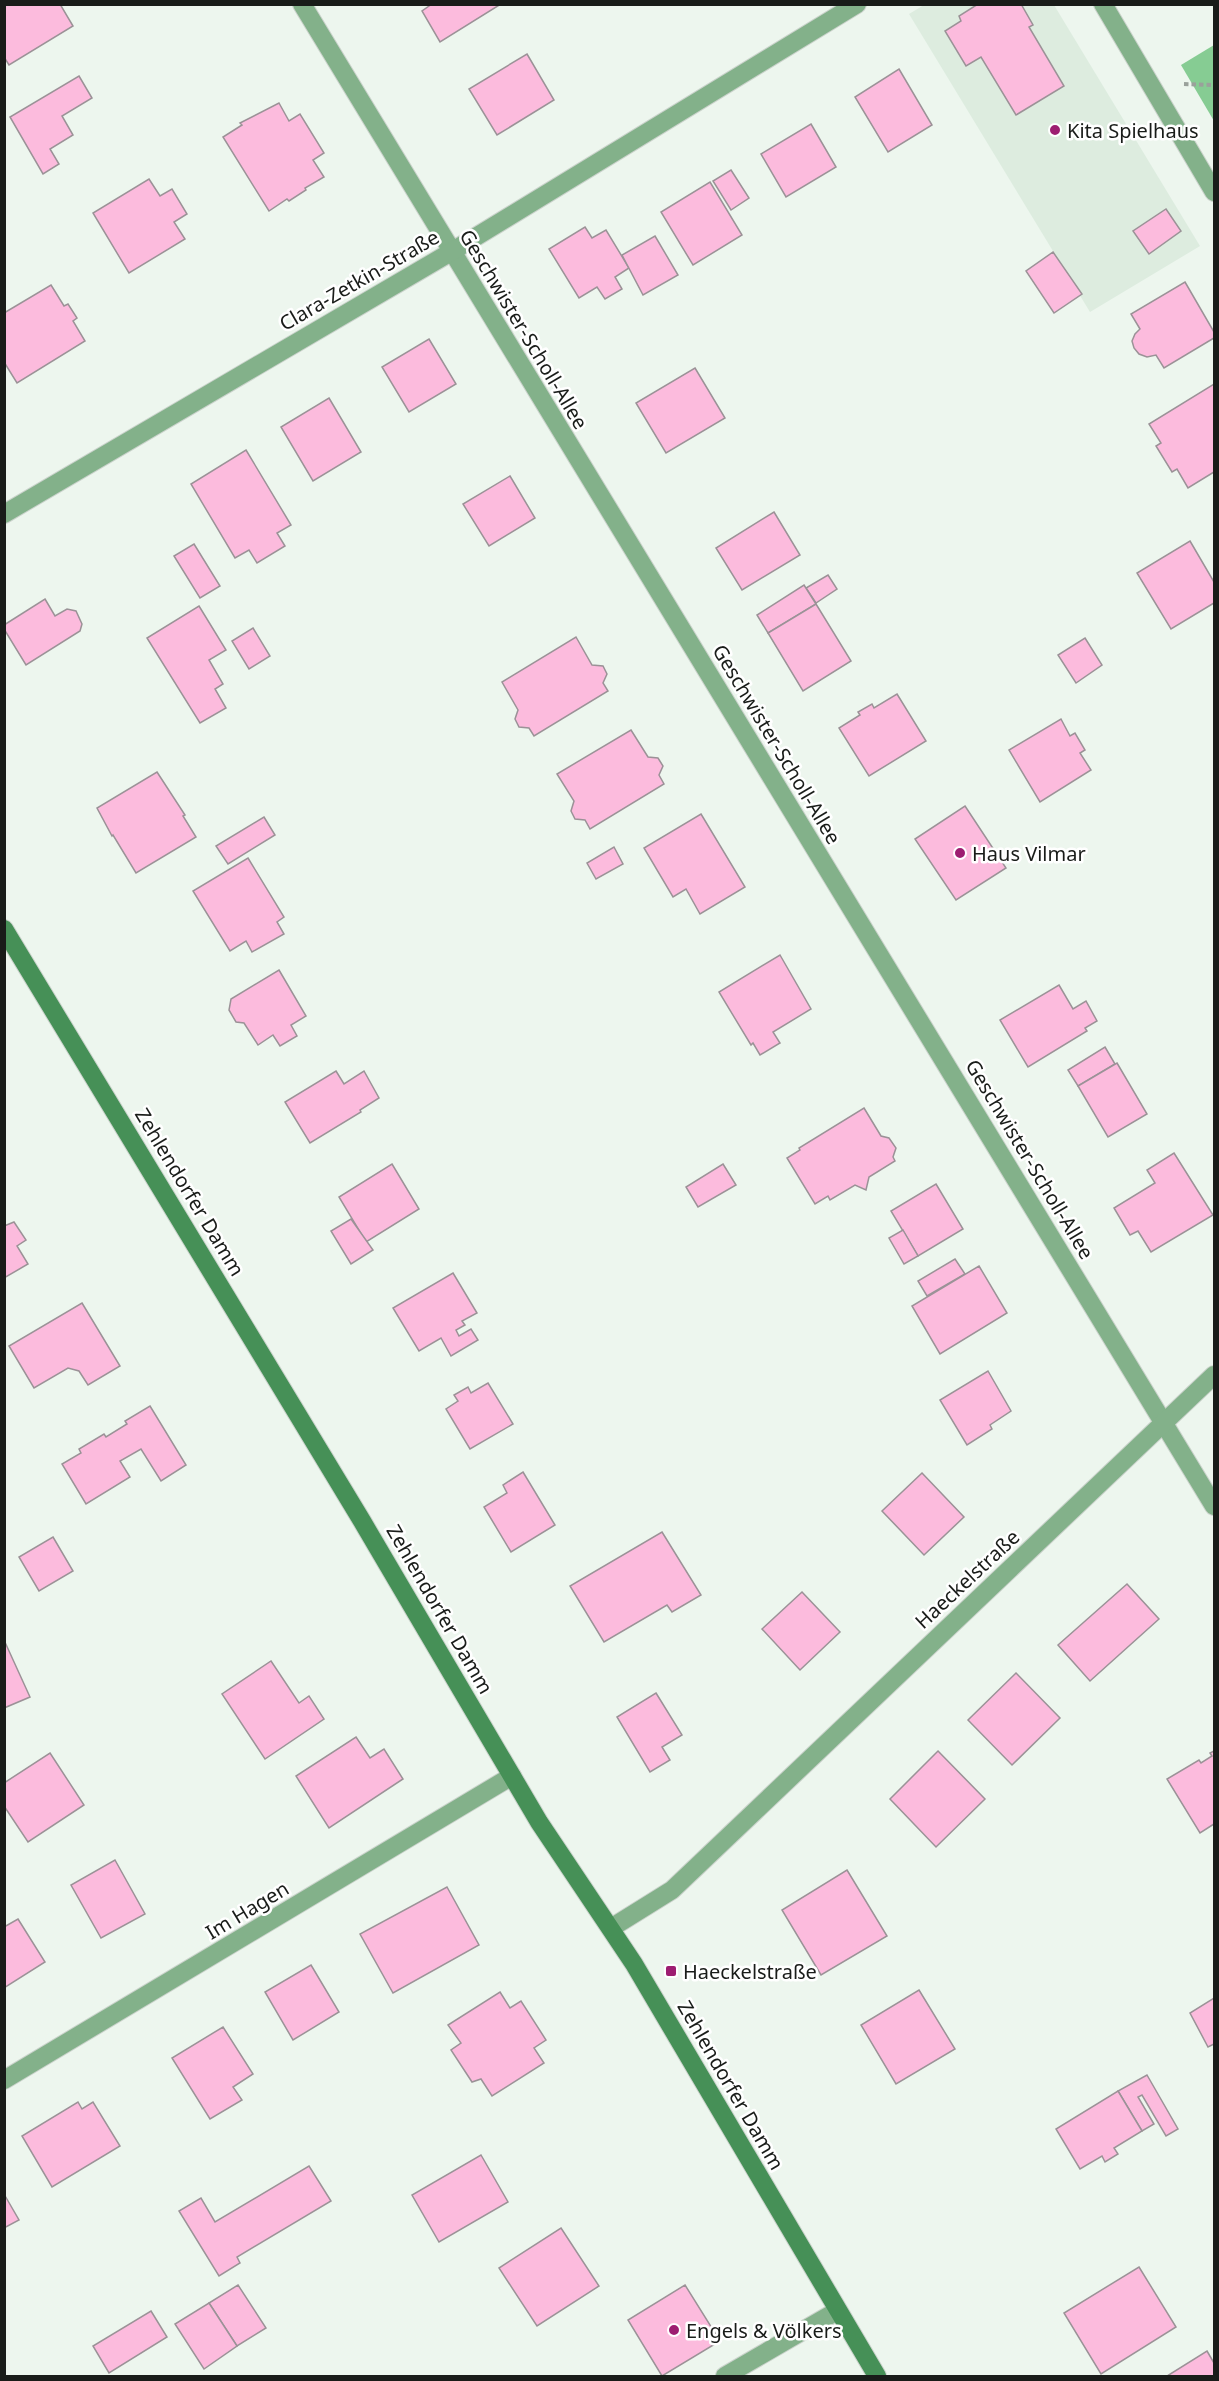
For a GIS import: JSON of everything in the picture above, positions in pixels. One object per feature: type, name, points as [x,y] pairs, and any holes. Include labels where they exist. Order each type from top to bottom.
[{"type":"main road","name":"Zehlendorfer Damm","points":[[4,929],[362,1521],[539,1822],[611,1928],[837,2311],[878,2376]]},
{"type":"street","name":"Geschwister-Scholl-Allee","points":[[302,4],[1215,1506]]},
{"type":"street","name":"Clara-Zetkin-Straße","points":[[4,514],[451,252],[857,4]]},
{"type":"street","points":[[1103,4],[1215,192]]},
{"type":"street","name":"Haeckelstraße","points":[[611,1928],[672,1890],[1215,1375]]},
{"type":"street","name":"Im Hagen","points":[[4,2080],[512,1776]]},
{"type":"street","points":[[725,2376],[837,2311]]},
{"type":"shaded area","name":"Kita Spielhaus","points":[[924,5],[1054,5],[1200,246],[1090,312],[909,14]]},
{"type":"green space","points":[[1214,45],[1214,121],[1181,65]]},
{"type":"building","points":[[8,4],[60,4],[73,26],[9,65],[4,57],[4,7]]},
{"type":"building","points":[[432,4],[501,4],[440,42],[422,11]]},
{"type":"building","points":[[978,4],[1021,4],[1033,25],[1029,27],[1064,86],[1016,115],[981,57],[966,66],[945,31],[961,21],[959,16]]},
{"type":"building","points":[[527,54],[554,100],[497,135],[469,89]]},
{"type":"building","points":[[899,69],[932,125],[888,152],[855,97]]},
{"type":"building","points":[[79,76],[92,98],[62,116],[73,135],[50,149],[59,164],[43,174],[10,117]]},
{"type":"building","points":[[279,103],[289,121],[300,114],[324,153],[313,160],[324,177],[289,201],[287,199],[269,211],[223,137],[242,125],[240,123]]},
{"type":"building","points":[[811,124],[836,167],[786,197],[761,154]]},
{"type":"building","points":[[731,170],[749,198],[731,210],[713,181]]},
{"type":"building","points":[[149,179],[160,196],[172,189],[187,214],[174,222],[185,239],[129,273],[93,213]]},
{"type":"building","points":[[710,182],[742,235],[693,265],[661,212]]},
{"type":"building","points":[[1166,209],[1181,231],[1149,254],[1133,231]]},
{"type":"building","points":[[585,227],[592,238],[606,230],[629,268],[615,277],[622,289],[605,299],[597,287],[579,298],[549,249]]},
{"type":"building","points":[[655,236],[678,275],[643,295],[622,255]]},
{"type":"building","points":[[1053,252],[1082,294],[1054,313],[1026,271]]},
{"type":"building","points":[[1185,282],[1214,332],[1214,338],[1164,368],[1156,355],[1147,357],[1139,354],[1134,348],[1132,341],[1140,329],[1131,314]]},
{"type":"building","points":[[51,285],[64,306],[68,304],[77,318],[73,321],[85,341],[17,383],[4,362],[4,313]]},
{"type":"building","points":[[429,339],[456,384],[409,412],[382,367]]},
{"type":"building","points":[[695,368],[725,418],[666,453],[636,403]]},
{"type":"building","points":[[1214,384],[1214,472],[1188,488],[1177,469],[1172,472],[1156,446],[1161,443],[1149,424]]},
{"type":"building","points":[[329,398],[361,452],[313,481],[281,427]]},
{"type":"building","points":[[246,450],[291,525],[277,533],[285,546],[257,563],[249,550],[235,558],[191,484]]},
{"type":"building","points":[[510,476],[535,518],[489,546],[463,504]]},
{"type":"building","points":[[774,512],[800,555],[742,590],[716,548]]},
{"type":"building","points":[[1190,541],[1214,582],[1214,603],[1171,629],[1137,573]]},
{"type":"building","points":[[194,544],[220,586],[200,598],[174,556]]},
{"type":"building","points":[[828,575],[837,589],[816,603],[806,588]]},
{"type":"building","points":[[804,585],[816,604],[768,633],[757,615]]},
{"type":"building","points":[[45,599],[55,616],[67,609],[76,611],[82,624],[80,631],[26,665],[4,629],[4,625]]},
{"type":"building","points":[[816,604],[851,661],[803,691],[768,633]]},
{"type":"building","points":[[199,606],[226,650],[209,660],[223,684],[215,689],[226,708],[200,723],[147,638]]},
{"type":"building","points":[[253,628],[270,656],[249,669],[232,641]]},
{"type":"building","points":[[576,637],[592,665],[603,666],[607,674],[603,683],[608,691],[534,736],[529,728],[519,727],[515,719],[518,710],[502,682]]},
{"type":"building","points":[[1085,638],[1102,665],[1076,683],[1058,655]]},
{"type":"building","points":[[897,694],[926,741],[869,776],[839,728],[860,715],[858,712],[872,704],[874,708]]},
{"type":"building","points":[[1061,719],[1070,736],[1075,733],[1085,750],[1080,753],[1091,770],[1040,802],[1009,750]]},
{"type":"building","points":[[631,730],[648,757],[658,758],[663,766],[659,775],[664,784],[590,829],[585,820],[575,819],[571,811],[574,801],[557,774]]},
{"type":"building","points":[[157,772],[185,815],[183,816],[196,837],[136,873],[97,808]]},
{"type":"building","name":"Haus Vilmar","points":[[965,806],[1006,868],[956,900],[915,839]]},
{"type":"building","points":[[701,814],[745,887],[700,914],[686,889],[673,897],[644,848]]},
{"type":"building","points":[[264,817],[275,835],[228,864],[216,846]]},
{"type":"building","points":[[614,847],[623,864],[596,879],[587,863]]},
{"type":"building","points":[[248,858],[284,917],[277,922],[284,934],[252,952],[246,941],[230,951],[193,891]]},
{"type":"building","points":[[780,955],[811,1009],[773,1032],[780,1043],[760,1055],[753,1043],[751,1045],[719,992]]},
{"type":"building","points":[[279,970],[306,1016],[291,1025],[297,1036],[280,1046],[273,1035],[258,1045],[244,1023],[236,1022],[229,1010],[231,999]]},
{"type":"building","points":[[1059,985],[1073,1009],[1086,1001],[1097,1021],[1085,1028],[1087,1031],[1028,1067],[1000,1020]]},
{"type":"building","points":[[1105,1047],[1115,1064],[1078,1086],[1068,1070]]},
{"type":"building","points":[[1117,1063],[1147,1114],[1108,1137],[1078,1086]]},
{"type":"building","points":[[336,1071],[344,1084],[364,1071],[379,1098],[360,1110],[361,1112],[310,1143],[285,1102]]},
{"type":"building","points":[[864,1108],[881,1136],[889,1138],[896,1148],[893,1157],[895,1161],[869,1177],[866,1190],[855,1185],[830,1200],[828,1196],[815,1204],[787,1158],[800,1150],[799,1148]]},
{"type":"building","points":[[1174,1153],[1213,1215],[1151,1252],[1138,1231],[1130,1235],[1114,1208],[1155,1183],[1147,1170]]},
{"type":"building","points":[[392,1164],[419,1209],[366,1242],[339,1197]]},
{"type":"building","points":[[723,1164],[736,1185],[698,1207],[686,1187]]},
{"type":"building","points":[[936,1184],[963,1229],[918,1256],[891,1211]]},
{"type":"building","points":[[351,1219],[373,1250],[351,1264],[331,1231]]},
{"type":"building","points":[[14,1222],[26,1240],[17,1246],[28,1264],[4,1278],[4,1226]]},
{"type":"building","points":[[903,1230],[918,1256],[904,1264],[889,1238]]},
{"type":"building","points":[[955,1259],[965,1274],[927,1296],[918,1281]]},
{"type":"building","points":[[979,1266],[1007,1313],[940,1354],[912,1306]]},
{"type":"building","points":[[453,1273],[477,1313],[462,1321],[465,1325],[456,1330],[459,1336],[471,1329],[478,1340],[451,1356],[441,1338],[419,1351],[393,1308]]},
{"type":"building","points":[[82,1303],[120,1366],[88,1385],[79,1371],[68,1368],[34,1388],[9,1346]]},
{"type":"building","points":[[988,1371],[1011,1411],[990,1425],[992,1429],[967,1445],[940,1400]]},
{"type":"building","points":[[488,1383],[513,1424],[470,1449],[446,1409],[458,1401],[454,1395],[468,1387],[471,1393]]},
{"type":"building","points":[[150,1406],[186,1465],[161,1481],[141,1449],[120,1461],[130,1477],[86,1504],[62,1464],[81,1453],[79,1449],[104,1434],[106,1437],[127,1424],[125,1421]]},
{"type":"building","points":[[523,1472],[555,1525],[511,1552],[484,1507],[507,1493],[503,1485]]},
{"type":"building","points":[[922,1473],[964,1517],[924,1555],[882,1511]]},
{"type":"building","points":[[662,1532],[701,1595],[672,1612],[667,1605],[604,1642],[570,1586]]},
{"type":"building","points":[[53,1537],[73,1571],[39,1591],[19,1557]]},
{"type":"building","points":[[1127,1584],[1159,1619],[1090,1681],[1058,1645]]},
{"type":"building","points":[[802,1592],[840,1632],[800,1670],[762,1629]]},
{"type":"building","points":[[4,1640],[30,1697],[4,1708]]},
{"type":"building","points":[[271,1661],[299,1703],[309,1696],[324,1719],[265,1759],[222,1694]]},
{"type":"building","points":[[1016,1673],[1060,1718],[1012,1765],[968,1720]]},
{"type":"building","points":[[656,1693],[682,1735],[662,1747],[670,1760],[650,1772],[617,1717]]},
{"type":"building","points":[[356,1737],[370,1758],[384,1749],[403,1779],[329,1828],[296,1776]]},
{"type":"building","points":[[938,1751],[985,1799],[936,1847],[890,1799]]},
{"type":"building","points":[[1214,1751],[1214,1824],[1200,1833],[1167,1779],[1199,1760],[1201,1763],[1212,1756],[1210,1753]]},
{"type":"building","points":[[50,1753],[84,1805],[28,1842],[4,1806],[4,1783]]},
{"type":"building","points":[[115,1860],[145,1914],[101,1938],[71,1885]]},
{"type":"building","points":[[847,1870],[887,1936],[821,1975],[782,1910]]},
{"type":"building","points":[[447,1887],[479,1945],[393,1993],[360,1934]]},
{"type":"building","points":[[18,1919],[45,1962],[4,1988],[4,1927]]},
{"type":"building","points":[[311,1965],[339,2012],[293,2040],[265,1992]]},
{"type":"building","points":[[919,1990],[955,2049],[896,2084],[861,2025]]},
{"type":"building","points":[[500,1992],[510,2008],[521,2001],[546,2040],[534,2048],[544,2063],[492,2096],[481,2079],[472,2082],[451,2050],[461,2043],[448,2025]]},
{"type":"building","points":[[1214,1998],[1214,2044],[1208,2047],[1190,2013]]},
{"type":"building","points":[[223,2027],[253,2074],[233,2087],[242,2100],[210,2119],[172,2058]]},
{"type":"building","points":[[1147,2075],[1178,2129],[1166,2136],[1142,2095],[1138,2097],[1154,2124],[1142,2131],[1118,2091]]},
{"type":"building","points":[[1118,2091],[1142,2131],[1114,2148],[1118,2154],[1105,2162],[1102,2156],[1080,2169],[1056,2129]]},
{"type":"building","points":[[78,2102],[82,2109],[93,2102],[120,2146],[52,2187],[22,2136]]},
{"type":"building","points":[[481,2155],[508,2202],[439,2242],[412,2195]]},
{"type":"building","points":[[309,2166],[331,2201],[237,2257],[240,2263],[219,2276],[179,2211],[201,2198],[215,2222]]},
{"type":"building","points":[[4,2194],[19,2220],[4,2228]]},
{"type":"building","points":[[561,2228],[599,2286],[537,2326],[499,2268]]},
{"type":"building","points":[[1139,2267],[1176,2327],[1101,2374],[1064,2313]]},
{"type":"building","points":[[238,2285],[266,2328],[237,2346],[209,2303]]},
{"type":"building","name":"Engels & Völkers","points":[[685,2285],[720,2341],[662,2376],[628,2320]]},
{"type":"building","points":[[209,2303],[237,2346],[204,2369],[175,2324]]},
{"type":"building","points":[[151,2311],[167,2337],[109,2373],[93,2346]]},
{"type":"building","points":[[1207,2351],[1214,2363],[1214,2376],[1167,2376]]},
{"type":"place","name":"Kita Spielhaus","points":[[1055,130]]},
{"type":"place","name":"Haus Vilmar","points":[[960,853]]},
{"type":"place","name":"Haeckelstraße","points":[[671,1971]]},
{"type":"place","name":"Engels & Völkers","points":[[674,2330]]}]
